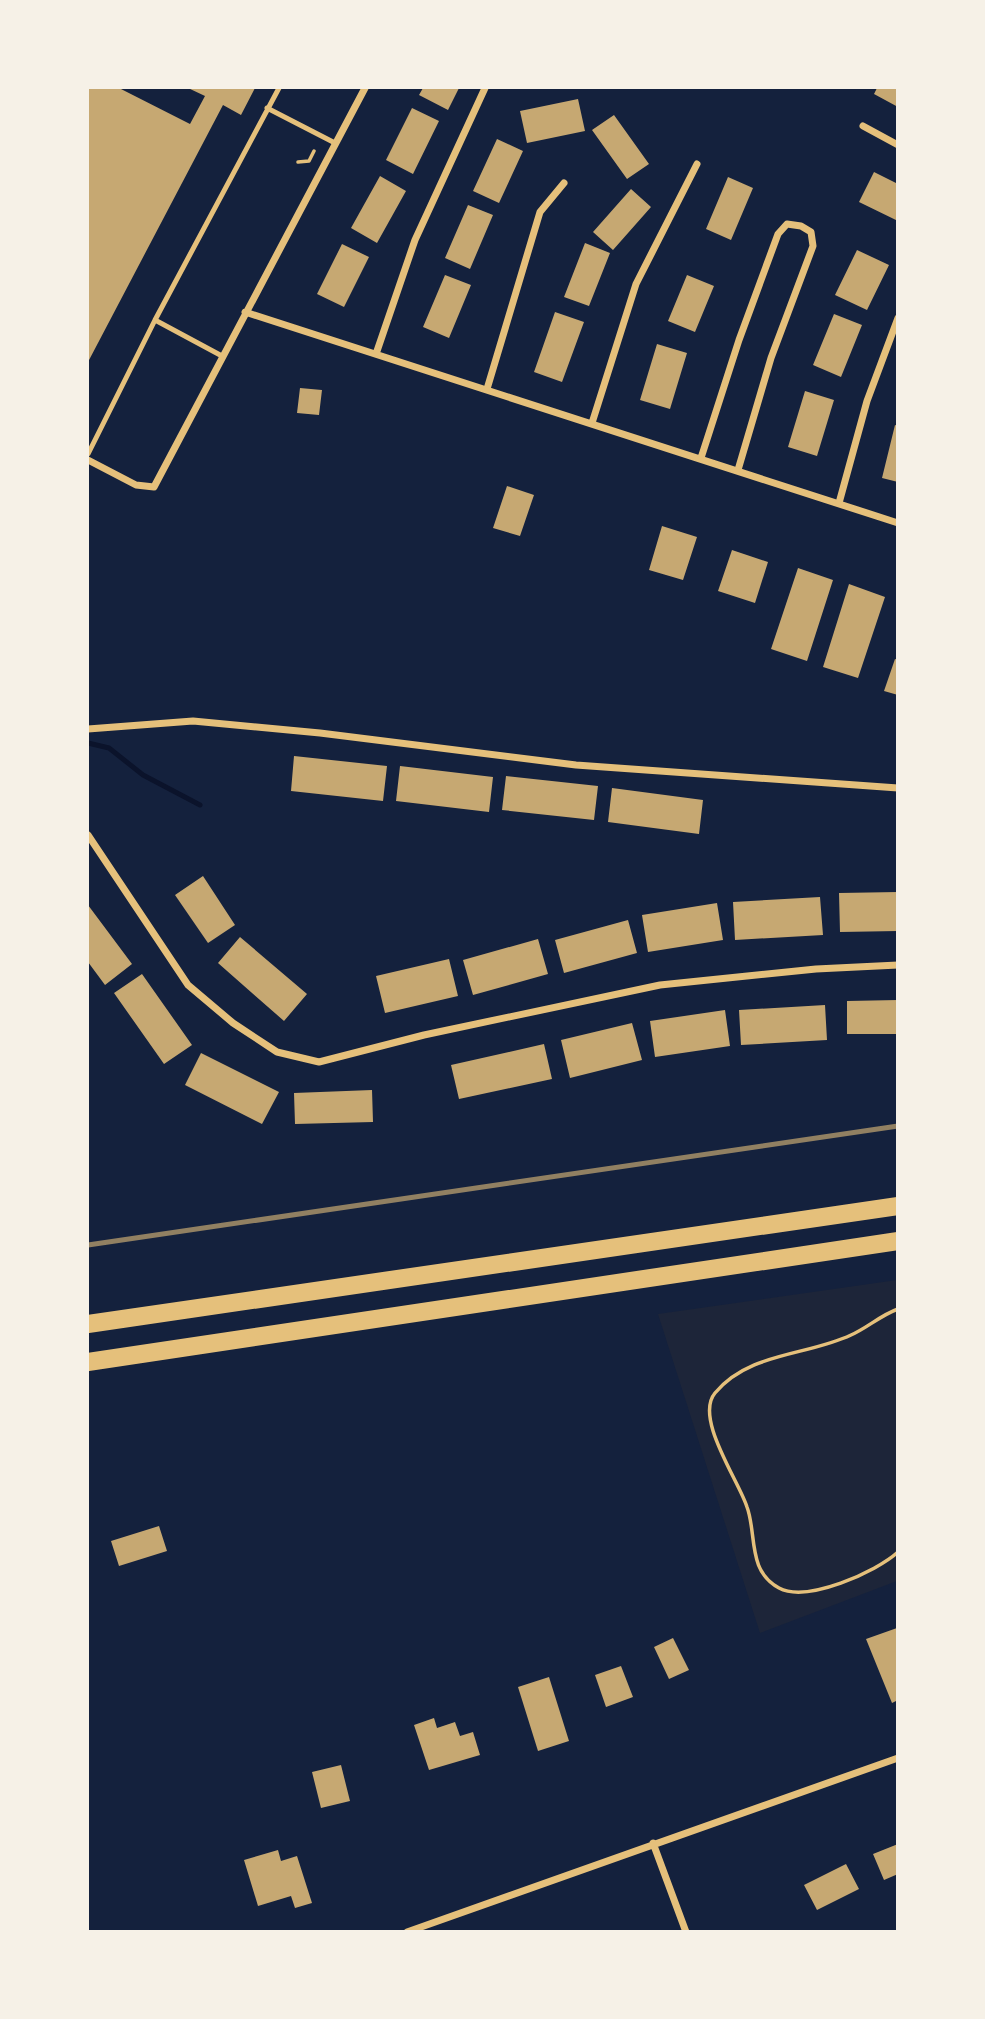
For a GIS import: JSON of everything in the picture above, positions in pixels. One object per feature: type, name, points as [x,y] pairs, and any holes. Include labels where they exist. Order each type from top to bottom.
[{"type":"main road","points":[[88,1324],[898,1206]]},
{"type":"main road","points":[[88,1362],[898,1241]]},
{"type":"street","points":[[88,460],[136,485],[154,487],[365,88]]},
{"type":"street","points":[[376,354],[415,240],[485,88]]},
{"type":"street","points":[[863,126],[898,145]]},
{"type":"street","points":[[592,423],[636,284],[697,164]]},
{"type":"street","points":[[487,389],[540,212],[564,183]]},
{"type":"street","points":[[701,458],[739,340],[778,234],[787,225],[801,226],[811,232],[813,246],[771,358],[738,470]]},
{"type":"street","points":[[245,312],[898,523]]},
{"type":"street","points":[[839,503],[867,401],[898,318]]},
{"type":"street","points":[[89,727],[193,721],[320,733],[576,765],[898,788]]},
{"type":"street","points":[[88,835],[188,985],[233,1023],[277,1052],[319,1062],[424,1035],[660,985],[816,969],[898,965]]},
{"type":"street","points":[[407,1931],[898,1758]]},
{"type":"street","points":[[653,1843],[686,1931]]},
{"type":"lane","points":[[88,454],[155,320],[278,88]]},
{"type":"lane","points":[[267,108],[335,143]]},
{"type":"lane","points":[[155,320],[222,356]]},
{"type":"path","points":[[298,162],[309,161],[314,151]]},
{"type":"path","points":[[898,1309],[849,1336],[760,1363],[721,1387],[710,1401],[709,1409],[716,1437],[747,1504],[752,1549],[761,1569],[772,1583],[781,1589],[796,1591],[819,1589],[860,1576],[898,1552]]},
{"type":"shaded area","points":[[897,1280],[897,1581],[760,1633],[658,1314]]},
{"type":"building","points":[[88,88],[119,88],[190,124],[205,96],[188,88],[255,88],[241,115],[223,105],[88,362]]},
{"type":"building","points":[[423,88],[459,88],[448,110],[419,95]]},
{"type":"building","points":[[877,88],[898,88],[898,107],[874,94]]},
{"type":"building","points":[[578,99],[585,131],[527,143],[520,111]]},
{"type":"building","points":[[412,108],[439,121],[413,174],[386,160]]},
{"type":"building","points":[[614,115],[649,164],[627,179],[592,130]]},
{"type":"building","points":[[497,139],[523,151],[499,203],[473,191]]},
{"type":"building","points":[[874,172],[898,184],[898,221],[859,202]]},
{"type":"building","points":[[380,176],[406,191],[377,243],[351,228]]},
{"type":"building","points":[[728,177],[753,188],[731,240],[706,229]]},
{"type":"building","points":[[631,189],[651,207],[613,250],[593,232]]},
{"type":"building","points":[[468,205],[493,215],[470,269],[445,258]]},
{"type":"building","points":[[585,243],[610,253],[589,306],[564,297]]},
{"type":"building","points":[[342,244],[369,257],[344,307],[317,294]]},
{"type":"building","points":[[857,250],[889,265],[867,310],[835,295]]},
{"type":"building","points":[[445,275],[471,285],[449,338],[423,327]]},
{"type":"building","points":[[687,275],[714,286],[695,332],[668,321]]},
{"type":"building","points":[[555,312],[584,322],[562,382],[534,372]]},
{"type":"building","points":[[834,314],[862,325],[841,377],[813,365]]},
{"type":"building","points":[[657,344],[687,353],[670,409],[640,400]]},
{"type":"building","points":[[300,388],[322,390],[319,415],[297,413]]},
{"type":"building","points":[[805,391],[834,400],[817,456],[788,447]]},
{"type":"building","points":[[895,425],[898,426],[898,482],[882,478]]},
{"type":"building","points":[[507,486],[534,495],[520,536],[493,528]]},
{"type":"building","points":[[662,526],[697,537],[683,580],[649,570]]},
{"type":"building","points":[[732,550],[768,562],[755,603],[718,591]]},
{"type":"building","points":[[798,568],[833,580],[807,661],[771,649]]},
{"type":"building","points":[[849,584],[885,597],[858,678],[823,667]]},
{"type":"building","points":[[895,659],[898,660],[898,695],[884,691]]},
{"type":"building","points":[[294,756],[387,766],[383,801],[291,791]]},
{"type":"building","points":[[400,766],[493,777],[489,812],[396,801]]},
{"type":"building","points":[[506,776],[598,786],[594,820],[502,810]]},
{"type":"building","points":[[612,788],[703,800],[699,834],[608,822]]},
{"type":"building","points":[[203,876],[235,925],[208,943],[175,895]]},
{"type":"building","points":[[898,892],[898,931],[840,932],[839,893]]},
{"type":"building","points":[[820,897],[823,935],[735,940],[733,902]]},
{"type":"building","points":[[717,903],[723,940],[648,952],[642,915]]},
{"type":"building","points":[[88,905],[132,964],[105,985],[88,962]]},
{"type":"building","points":[[628,920],[637,953],[564,973],[555,940]]},
{"type":"building","points":[[240,937],[307,994],[284,1021],[218,963]]},
{"type":"building","points":[[538,939],[548,974],[473,995],[463,960]]},
{"type":"building","points":[[449,959],[458,996],[385,1013],[376,976]]},
{"type":"building","points":[[142,974],[192,1045],[164,1064],[114,993]]},
{"type":"building","points":[[898,1000],[898,1034],[847,1034],[847,1001]]},
{"type":"building","points":[[825,1005],[827,1040],[741,1045],[739,1010]]},
{"type":"building","points":[[725,1010],[730,1046],[655,1057],[650,1021]]},
{"type":"building","points":[[632,1023],[642,1060],[570,1078],[561,1040]]},
{"type":"building","points":[[544,1044],[552,1079],[459,1099],[451,1065]]},
{"type":"building","points":[[201,1053],[279,1092],[262,1124],[185,1085]]},
{"type":"building","points":[[372,1090],[373,1122],[295,1124],[294,1093]]},
{"type":"building","points":[[159,1526],[167,1551],[119,1566],[111,1541]]},
{"type":"building","points":[[897,1628],[898,1700],[892,1703],[866,1639]]},
{"type":"building","points":[[673,1638],[689,1670],[669,1679],[654,1647]]},
{"type":"building","points":[[621,1666],[633,1697],[606,1707],[595,1675]]},
{"type":"building","points":[[549,1677],[569,1741],[538,1751],[518,1687]]},
{"type":"building","points":[[434,1718],[437,1728],[455,1722],[460,1736],[473,1732],[480,1755],[429,1770],[414,1725]]},
{"type":"building","points":[[341,1765],[350,1801],[321,1808],[312,1772]]},
{"type":"building","points":[[898,1844],[898,1874],[884,1880],[873,1854]]},
{"type":"building","points":[[278,1850],[281,1861],[297,1856],[312,1903],[295,1908],[291,1896],[258,1906],[244,1860]]},
{"type":"building","points":[[846,1864],[859,1889],[817,1910],[804,1885]]},
{"type":"waterway","points":[[88,743],[109,748],[143,775],[200,805]]},
{"type":"railway","points":[[88,1245],[898,1126]]}]
